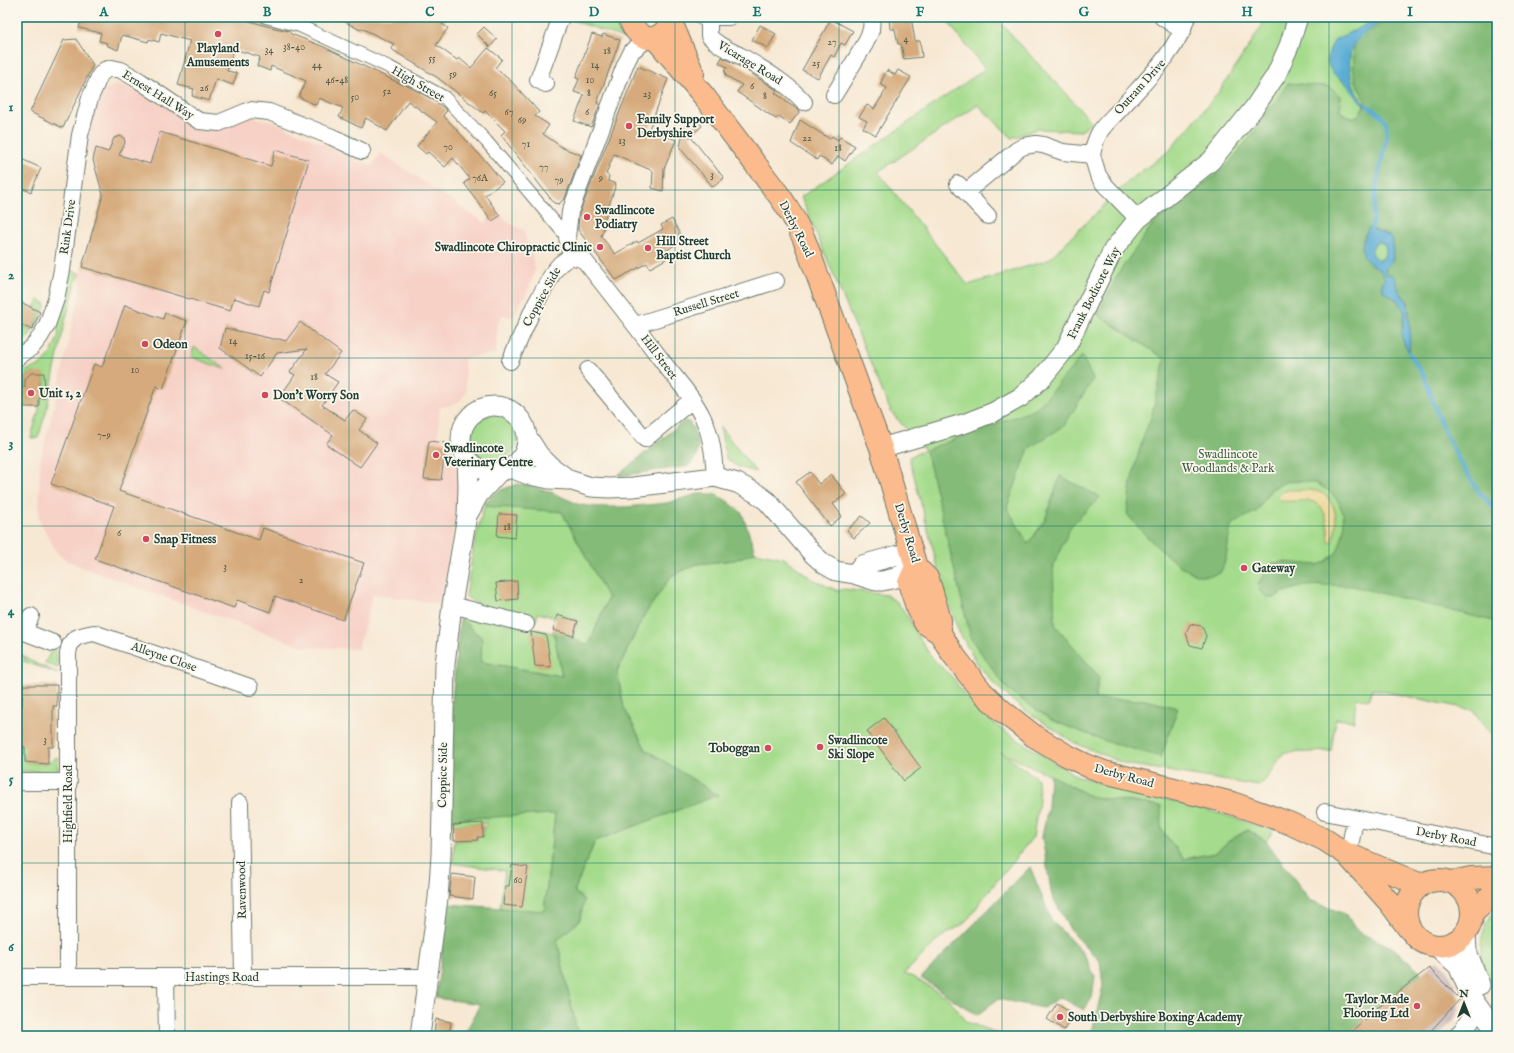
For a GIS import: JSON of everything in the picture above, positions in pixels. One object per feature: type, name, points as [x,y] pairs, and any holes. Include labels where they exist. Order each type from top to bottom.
[{"type":"main road","name":"Derby Road","points":[[629,17],[634,30],[639,34],[652,38],[702,95],[781,198],[798,227],[818,274],[881,448],[916,567],[928,579],[940,620],[940,633],[966,673],[1001,710],[1034,736],[1066,755],[1104,772],[1197,794],[1261,812],[1310,832],[1346,853],[1421,885]]},
{"type":"main road","name":"Derby Road","points":[[672,20],[702,95]]},
{"type":"main road","points":[[652,38],[664,32],[672,20]]},
{"type":"main road","name":"Derby Road","points":[[1346,853],[1390,903],[1410,931]]},
{"type":"main road","points":[[1452,882],[1471,878],[1497,877]]},
{"type":"main road","points":[[1435,880],[1452,882],[1463,889],[1470,899],[1473,911],[1471,924],[1466,934],[1458,942],[1448,946],[1437,947],[1427,945],[1417,939],[1410,931],[1406,919],[1406,906],[1411,894],[1421,885],[1435,880]]},
{"type":"main road","points":[[1473,911],[1492,896],[1497,894]]},
{"type":"street","name":"High Street","points":[[266,17],[300,26],[389,67],[444,96],[486,141],[567,237]]},
{"type":"street","points":[[546,84],[538,80],[561,17]]},
{"type":"street","name":"Vicarage Road","points":[[729,17],[705,17],[709,36],[715,43],[741,56],[782,82],[794,90],[804,102]]},
{"type":"street","points":[[834,95],[866,44],[871,30],[872,17]]},
{"type":"street","points":[[1162,17],[1185,24]]},
{"type":"street","name":"Frank Bodicote Way","points":[[881,448],[994,412],[1021,397],[1042,378],[1066,348],[1113,250],[1138,219],[1211,162],[1254,108],[1276,75],[1298,17]]},
{"type":"street","name":"Outram Drive","points":[[1092,155],[1095,141],[1101,129],[1120,110],[1171,52],[1185,24]]},
{"type":"street","name":"Coppice Side","points":[[510,361],[534,307],[554,271],[560,264],[571,256],[567,237],[570,212],[625,65],[632,51],[652,38]]},
{"type":"street","name":"Ernest Hall Way","points":[[96,84],[100,75],[105,70],[112,68],[121,70],[199,121],[219,123],[250,110],[269,112],[332,137],[362,151]]},
{"type":"street","name":"Rink Drive","points":[[17,358],[32,348],[40,337],[52,313],[62,270],[80,135],[90,98],[96,84]]},
{"type":"street","points":[[988,216],[962,188],[1017,150],[1024,146],[1036,144],[1063,152],[1092,155],[1096,170],[1101,180],[1138,219]]},
{"type":"street","name":"Hill Street","points":[[571,256],[584,260],[636,325],[692,400],[703,418],[707,430],[712,447],[715,477]]},
{"type":"street","name":"Russell Street","points":[[636,325],[776,281]]},
{"type":"street","points":[[588,370],[645,439],[692,400]]},
{"type":"street","points":[[505,470],[518,463],[525,454],[528,438],[527,432],[523,421],[512,410],[495,405],[485,407],[471,415],[464,424],[461,440],[462,448],[467,458],[472,464],[482,470],[505,470],[550,479],[569,480],[591,487],[609,488],[633,487],[715,477],[737,483],[756,493],[767,501],[802,543],[824,564],[836,572],[854,574],[876,581],[882,581],[895,578],[916,567]]},
{"type":"street","points":[[528,438],[539,455],[550,466],[569,480]]},
{"type":"street","name":"Coppice Side","points":[[420,1036],[438,898],[441,856],[445,664],[452,605],[467,515],[467,458]]},
{"type":"street","name":"Coppice Side","points":[[467,515],[479,494],[505,470]]},
{"type":"street","points":[[452,605],[526,624]]},
{"type":"street","points":[[31,616],[20,630],[53,643]]},
{"type":"street","name":"Alleyne Close","points":[[78,636],[94,633],[250,687]]},
{"type":"street","name":"Highfield Road","points":[[68,976],[68,654],[70,642],[78,636]]},
{"type":"street","points":[[17,782],[68,782]]},
{"type":"street","name":"Ravenwood","points":[[240,803],[244,977]]},
{"type":"street","name":"Derby Road","points":[[1325,812],[1497,847]]},
{"type":"street","points":[[1346,853],[1351,841],[1355,819]]},
{"type":"street","points":[[1466,934],[1467,951],[1473,969],[1484,994],[1497,1012]]},
{"type":"street","points":[[1437,947],[1458,966],[1472,998],[1497,1033]]},
{"type":"street","name":"Hastings Road","points":[[17,977],[427,977]]},
{"type":"street","points":[[166,978],[167,1036]]},
{"type":"street","points":[[1461,1033],[1473,1016],[1472,998]]},
{"type":"street","points":[[1461,1033],[1485,1030],[1497,1033]]},
{"type":"shaded area","points":[[115,85],[129,88],[200,125],[249,116],[272,121],[372,166],[381,153],[485,223],[496,209],[509,223],[524,230],[531,250],[535,270],[528,290],[513,317],[503,315],[497,325],[496,354],[464,358],[466,393],[461,400],[453,405],[440,407],[438,436],[449,444],[461,483],[441,604],[373,594],[358,649],[304,647],[89,570],[66,560],[57,553],[39,520],[40,461],[53,411],[80,291],[79,273],[103,195],[93,160],[85,144],[99,96]]},
{"type":"shaded area","name":"Taylor Made Flooring Ltd","points":[[1437,960],[1448,970],[1455,986],[1459,1009],[1453,1021],[1438,1036],[1348,1036]]},
{"type":"green space","points":[[611,17],[623,38],[567,18]]},
{"type":"green space","points":[[640,17],[657,17],[654,23],[648,25],[644,24]]},
{"type":"green space","name":"Swadlincote Woodlands & Park","points":[[944,17],[995,17],[1092,122],[1081,131],[1037,129],[1012,138],[978,105],[878,172],[968,285],[1048,260],[1131,179],[1169,151],[1218,93],[1262,26],[1264,17],[1497,17],[1497,751],[1495,740],[1473,710],[1372,689],[1369,700],[1356,698],[1354,721],[1336,719],[1331,751],[1283,753],[1268,777],[1259,786],[1125,764],[1073,742],[1019,706],[994,684],[976,662],[959,632],[944,592],[909,457],[925,450],[891,412],[801,197],[985,69]]},
{"type":"green space","points":[[1315,17],[1339,17],[1321,22]]},
{"type":"green space","points":[[1389,17],[1497,17],[1497,622],[1352,586],[1304,586],[1283,592],[1274,598],[1267,597],[1259,590],[1258,584],[1272,563],[1282,562],[1318,565],[1325,562],[1337,552],[1344,528],[1343,513],[1338,501],[1329,491],[1316,483],[1301,481],[1286,482],[1271,489],[1257,511],[1232,524],[1227,555],[1223,567],[1220,573],[1210,576],[1199,575],[1180,566],[1160,549],[1127,514],[1131,483],[1136,462],[1151,418],[1165,359],[1098,315],[1118,274],[1152,225],[1226,167],[1251,136],[1288,83],[1331,88],[1341,96],[1340,111],[1350,118],[1359,115],[1366,101],[1354,75],[1354,49],[1360,40]],"holes":[[[1373,229],[1378,232],[1393,259],[1385,269],[1386,275],[1394,277],[1399,291],[1408,302],[1409,352],[1402,336],[1405,312],[1396,299],[1383,291],[1385,279],[1383,273],[1379,268],[1366,259],[1363,253],[1365,234]]]},
{"type":"green space","points":[[69,270],[79,273],[65,321],[46,412],[38,438],[31,438],[39,409],[39,398],[45,397],[44,374],[31,373],[28,376],[24,372],[44,362],[54,348],[59,333],[56,327]]},
{"type":"green space","points":[[38,300],[46,304],[41,317],[31,333],[17,346],[17,342],[25,327],[32,330],[40,312],[34,308]]},
{"type":"green space","points":[[194,347],[227,370],[191,357]]},
{"type":"green space","points":[[1082,356],[1093,379],[1064,426],[1029,448],[1007,507],[1028,544],[1045,520],[1060,476],[1100,497],[1071,526],[1053,566],[1055,625],[1099,677],[1095,699],[1145,700],[1178,708],[1161,757],[1105,741],[1051,720],[1008,690],[971,639],[926,450],[1036,409]]},
{"type":"green space","points":[[21,374],[26,378],[25,386],[17,387],[21,386]]},
{"type":"green space","points":[[494,415],[507,419],[513,425],[517,438],[513,451],[507,457],[494,461],[481,457],[475,451],[471,438],[475,425],[481,419]]},
{"type":"green space","points":[[684,421],[689,422],[694,430],[698,446],[697,456],[688,466],[617,476]]},
{"type":"green space","points":[[720,427],[756,472],[736,466],[726,458]]},
{"type":"green space","points":[[518,484],[531,486],[553,493],[580,505],[598,507],[626,507],[667,503],[698,494],[714,494],[726,500],[742,513],[755,552],[734,560],[697,564],[671,576],[643,617],[617,671],[624,708],[646,750],[718,795],[595,841],[574,891],[584,900],[580,920],[557,940],[578,1036],[464,1036],[480,1004],[436,998],[448,904],[544,911],[555,814],[452,819],[451,710],[460,618],[482,638],[481,662],[562,676],[554,633],[589,645],[608,598],[562,512],[484,506],[489,497],[493,494],[502,489]]},
{"type":"green space","points":[[484,506],[562,511],[608,598],[589,645],[554,634],[562,676],[481,662],[460,618],[465,614],[553,633],[553,630],[573,636],[578,621],[558,615],[556,618],[538,613],[536,621],[479,605],[466,597],[474,544]]},
{"type":"green space","points":[[755,552],[784,558],[814,580],[838,591],[844,589],[886,595],[897,602],[904,611],[926,649],[935,661],[954,679],[962,692],[973,704],[992,722],[1007,733],[1078,777],[1225,815],[1273,831],[1266,841],[1247,830],[1229,841],[1215,853],[1184,859],[1161,829],[1160,806],[1092,797],[1050,775],[1000,752],[1038,779],[1039,801],[1033,837],[987,893],[966,922],[940,938],[904,974],[913,977],[949,999],[967,1022],[1004,1036],[578,1036],[557,940],[580,920],[574,892],[595,841],[717,795],[646,750],[624,708],[617,671],[643,617],[671,576],[697,564],[734,560]]},
{"type":"green space","points":[[52,649],[56,651],[58,668],[45,663]]},
{"type":"green space","points":[[20,654],[37,664],[58,673],[23,661],[25,658],[21,655],[18,661],[21,662],[20,684],[23,685],[23,696],[29,706],[17,706],[17,660]]},
{"type":"green space","points":[[17,723],[19,723],[19,730],[31,730],[31,747],[46,747],[46,750],[32,750],[32,755],[25,755],[25,762],[45,764],[58,757],[58,773],[17,771],[17,746],[28,747],[29,742],[17,743]]},
{"type":"green space","points":[[1050,775],[1092,797],[1161,806],[1161,829],[1184,859],[1215,853],[1229,841],[1248,830],[1266,841],[1310,900],[1347,915],[1358,932],[1392,947],[1422,974],[1371,1013],[1345,1036],[1091,1036],[1103,986],[1100,961],[1071,931],[1052,896],[1042,837],[1048,807]]},
{"type":"green space","points":[[555,813],[544,912],[500,908],[505,871],[453,863],[454,841],[477,840],[477,837],[483,836],[483,827],[486,827],[486,823],[453,825],[452,819]]},
{"type":"green space","points":[[1030,867],[1052,921],[1083,953],[1095,976],[1092,998],[1084,1010],[1060,997],[1043,1008],[998,999],[977,1015],[921,978]]},
{"type":"green space","points":[[1497,908],[1497,963],[1495,964],[1497,966],[1497,981],[1495,984],[1497,986],[1497,994],[1484,969],[1481,945],[1484,929]]},
{"type":"sand","points":[[1288,490],[1315,491],[1326,496],[1333,507],[1336,521],[1332,542],[1329,542],[1326,517],[1320,507],[1316,503],[1310,501],[1281,501],[1278,497],[1280,492]]},
{"type":"water","points":[[1382,17],[1386,17],[1358,39],[1350,53],[1350,72],[1353,84],[1356,92],[1368,106],[1366,107],[1348,86],[1332,72],[1328,64],[1329,53],[1331,46],[1336,39]]},
{"type":"water","points":[[1369,228],[1389,236],[1393,240],[1393,259],[1385,269],[1386,275],[1390,274],[1394,277],[1399,291],[1408,302],[1410,330],[1409,353],[1402,337],[1405,312],[1396,299],[1383,291],[1382,283],[1385,279],[1383,275],[1379,269],[1367,261],[1364,257],[1362,244]],"holes":[[[1380,242],[1384,244],[1386,249],[1383,259],[1378,260],[1371,252],[1375,243]]]},
{"type":"building","points":[[82,17],[237,17],[289,31],[291,34],[324,47],[403,85],[404,84],[430,98],[444,108],[447,111],[443,115],[503,182],[485,195],[500,216],[492,221],[464,183],[470,179],[453,158],[445,167],[428,152],[426,154],[417,146],[437,122],[408,101],[387,131],[366,118],[361,128],[339,117],[343,108],[319,98],[316,105],[299,97],[306,81],[271,66],[270,71],[257,66],[260,57],[234,49],[227,71],[237,73],[233,85],[216,79],[209,101],[192,96],[194,89],[178,85],[190,41],[161,33],[159,42],[149,39],[148,42],[122,35],[118,50],[106,45],[107,43],[99,41],[101,33],[79,28]]},
{"type":"building","points":[[337,17],[447,17],[442,24],[448,28],[436,45],[457,60],[459,58],[471,68],[488,48],[502,59],[495,68],[511,81],[539,112],[535,116],[549,125],[543,134],[563,148],[581,155],[565,198],[559,204],[554,203],[501,135],[505,131],[485,111],[483,113],[438,78],[391,49],[394,44],[361,28],[360,30]]},
{"type":"building","points":[[889,17],[911,17],[915,41],[920,41],[922,57],[904,59],[901,44],[898,44],[895,29],[890,29]]},
{"type":"building","points":[[831,19],[853,31],[845,45],[841,43],[834,57],[831,55],[818,78],[802,70]]},
{"type":"building","points":[[760,25],[776,34],[768,48],[752,40]]},
{"type":"building","points":[[484,27],[497,39],[490,47],[477,34]]},
{"type":"building","points":[[592,34],[602,37],[603,34],[620,40],[597,103],[600,104],[591,127],[574,121],[584,95],[574,92],[579,79],[576,77]]},
{"type":"building","points":[[76,39],[93,65],[63,128],[30,112],[64,40]]},
{"type":"building","points":[[722,57],[777,90],[775,93],[800,111],[790,124],[779,116],[776,119],[737,92],[742,85],[725,75],[726,72],[724,71],[727,67],[719,63]]},
{"type":"building","points":[[638,66],[668,79],[649,129],[676,140],[664,169],[663,191],[652,188],[653,171],[614,154],[606,174],[609,176],[608,181],[616,184],[602,227],[604,228],[601,236],[615,254],[637,241],[638,243],[663,229],[661,225],[672,219],[679,232],[679,242],[663,253],[666,259],[650,268],[647,263],[616,280],[578,230],[579,214]]},
{"type":"building","points":[[887,70],[895,75],[898,70],[911,77],[876,135],[863,128],[867,121],[859,117],[867,105],[874,109],[887,88],[880,84]]},
{"type":"building","points":[[695,117],[702,126],[690,136],[724,178],[713,187],[680,148],[684,126]]},
{"type":"building","points":[[800,120],[830,139],[832,136],[838,140],[840,137],[855,146],[845,161],[838,156],[832,165],[819,156],[817,160],[791,143]]},
{"type":"building","points":[[160,132],[271,166],[275,150],[309,160],[269,292],[264,290],[259,306],[234,298],[230,311],[82,267],[103,195],[93,160],[96,148],[108,152],[114,138],[120,136],[124,138],[125,143],[119,155],[150,164]]},
{"type":"building","points":[[17,157],[41,168],[31,192],[17,186]]},
{"type":"building","points":[[17,300],[40,312],[32,330],[17,323]]},
{"type":"building","points":[[125,305],[163,319],[165,313],[187,321],[163,389],[156,386],[119,491],[259,540],[263,528],[364,563],[343,620],[275,596],[270,612],[237,600],[234,608],[95,559],[114,506],[51,484],[94,364],[102,367]]},
{"type":"building","points":[[300,322],[341,353],[325,374],[338,382],[322,405],[345,420],[353,410],[367,419],[359,430],[377,443],[360,467],[326,444],[333,435],[279,398],[295,375],[290,372],[307,349],[277,353],[260,377],[220,348],[225,328],[286,341]]},
{"type":"building","name":"Unit 1, 2","points":[[31,373],[44,373],[45,398],[39,398],[39,407],[17,407],[17,387],[25,387],[25,379]]},
{"type":"building","name":"Swadlincote Veterinary Centre","points":[[429,441],[446,443],[441,480],[424,479]]},
{"type":"building","points":[[810,472],[819,484],[831,474],[846,494],[833,504],[842,516],[830,526],[796,482]]},
{"type":"building","points":[[499,514],[517,515],[515,538],[497,536]]},
{"type":"building","points":[[862,516],[870,523],[854,538],[847,530]]},
{"type":"building","points":[[517,581],[518,599],[498,601],[496,583]]},
{"type":"building","points":[[557,615],[578,621],[573,636],[553,630]]},
{"type":"building","points":[[1190,624],[1202,626],[1206,636],[1202,648],[1190,645],[1186,633]]},
{"type":"building","points":[[531,632],[546,635],[551,667],[535,666]]},
{"type":"building","points":[[23,685],[57,685],[57,706],[53,706],[53,747],[48,747],[48,764],[25,762],[25,747],[17,746],[17,706],[22,706]]},
{"type":"building","points":[[884,718],[921,768],[904,781],[867,731]]},
{"type":"building","points":[[483,823],[483,837],[477,837],[478,840],[454,841],[453,825]]},
{"type":"building","points":[[512,865],[528,867],[522,907],[503,905],[505,886],[509,886]]},
{"type":"building","points":[[452,874],[475,877],[473,899],[449,896]]},
{"type":"building","name":"Taylor Made Flooring Ltd","points":[[1429,968],[1460,999],[1426,1036],[1347,1036],[1371,1013]]},
{"type":"building","name":"South Derbyshire Boxing Academy","points":[[1057,1003],[1074,1014],[1064,1030],[1047,1019]]},
{"type":"building","points":[[436,1019],[451,1022],[449,1036],[434,1034]]},
{"type":"waterway","points":[[1368,106],[1381,115],[1386,123],[1387,135],[1377,182],[1372,228]]},
{"type":"waterway","points":[[1409,353],[1424,376],[1443,429],[1457,457],[1478,491],[1497,511]]},
{"type":"place","name":"Playland Amusements","points":[[218,34]]},
{"type":"place","name":"Family Support Derbyshire","points":[[629,126]]},
{"type":"place","name":"Swadlincote Podiatry","points":[[587,217]]},
{"type":"place","name":"Swadlincote Chiropractic Clinic","points":[[600,247]]},
{"type":"place","name":"Hill Street Baptist Church","points":[[648,248]]},
{"type":"place","name":"Odeon","points":[[145,344]]},
{"type":"place","name":"Unit 1, 2","points":[[31,393]]},
{"type":"place","name":"Don't Worry Son","points":[[265,395]]},
{"type":"place","name":"Swadlincote Veterinary Centre","points":[[436,455]]},
{"type":"place","name":"Snap Fitness","points":[[146,539]]},
{"type":"place","name":"Gateway","points":[[1244,568]]},
{"type":"place","name":"Swadlincote Ski Slope","points":[[820,747]]},
{"type":"place","name":"Toboggan","points":[[768,748]]},
{"type":"place","name":"Taylor Made Flooring Ltd","points":[[1417,1006]]},
{"type":"place","name":"South Derbyshire Boxing Academy","points":[[1060,1017]]}]
